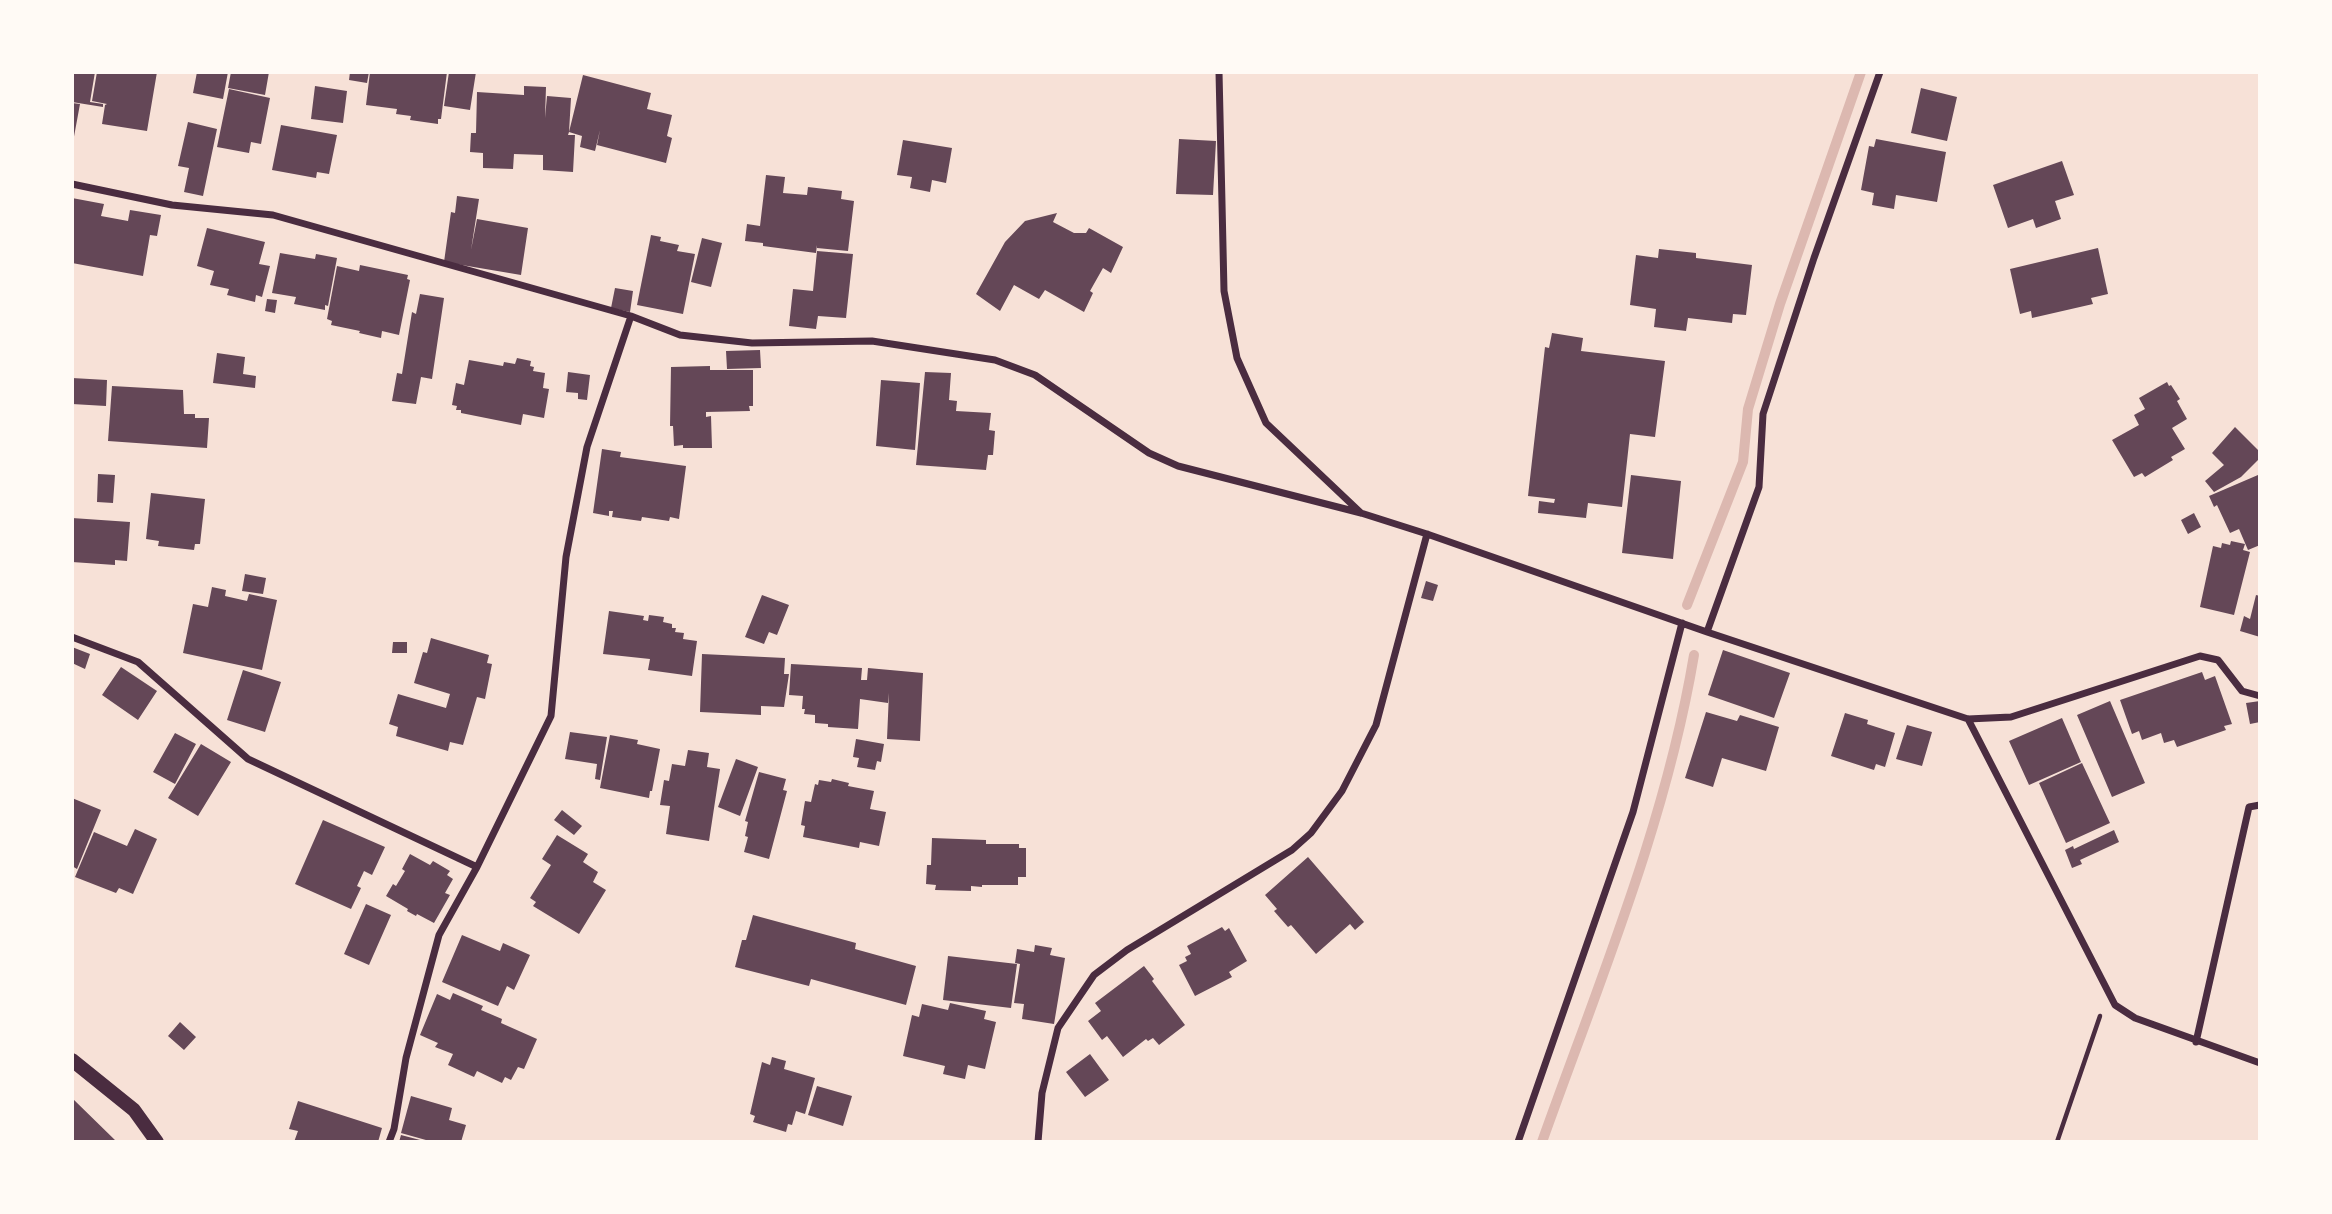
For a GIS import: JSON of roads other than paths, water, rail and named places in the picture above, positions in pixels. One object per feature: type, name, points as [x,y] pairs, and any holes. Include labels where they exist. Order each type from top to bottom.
[{"type":"main road","points":[[72,1060],[134,1110],[157,1142]]},
{"type":"street","points":[[1219,72],[1224,291],[1237,358],[1266,422],[1362,513]]},
{"type":"street","points":[[1707,632],[1759,487],[1763,414],[1880,72]]},
{"type":"street","points":[[72,184],[172,205],[273,215],[631,316],[680,334],[752,343],[872,341],[995,360],[1035,375],[1149,453],[1178,466],[1362,513],[1968,719],[2011,717],[2200,656],[2218,660],[2242,691],[2260,696]]},
{"type":"street","points":[[389,1142],[394,1129],[406,1058],[439,935],[477,867],[551,716],[566,557],[587,447],[631,316]]},
{"type":"street","points":[[1038,1142],[1042,1093],[1058,1028],[1094,975],[1127,950],[1292,850],[1311,833],[1342,792],[1376,725],[1427,534]]},
{"type":"street","points":[[1518,1142],[1633,812],[1682,623]]},
{"type":"street","points":[[72,637],[138,662],[248,759],[477,867]]},
{"type":"street","points":[[1968,719],[2115,1005],[2135,1018],[2260,1063]]},
{"type":"street","points":[[2196,1042],[2249,807],[2260,804]]},
{"type":"waterway","points":[[1687,605],[1743,462],[1748,409],[1780,304],[1861,72]]},
{"type":"waterway","points":[[1542,1142],[1649,841],[1682,718],[1694,655]]}]
